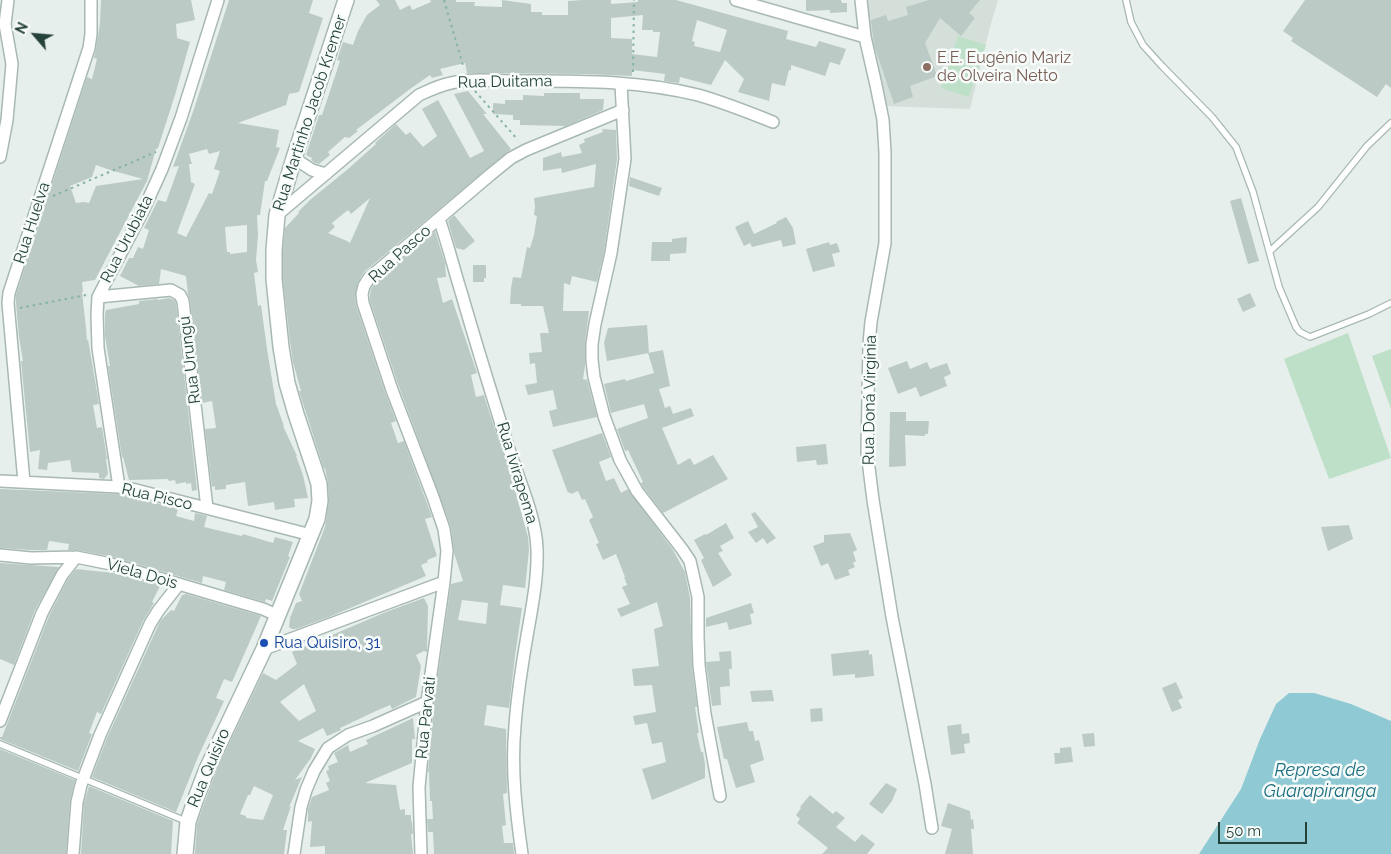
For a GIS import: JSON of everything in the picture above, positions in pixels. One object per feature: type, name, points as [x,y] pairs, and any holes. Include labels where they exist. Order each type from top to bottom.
[{"type":"street","points":[[0,157],[7,120],[12,64],[5,24],[8,0]]},
{"type":"street","name":"Rua Huelva","points":[[24,482],[8,311],[9,293],[88,48],[91,34],[91,0]]},
{"type":"street","name":"Rua Urubiata","points":[[119,487],[98,348],[96,314],[98,297],[143,211],[172,146],[218,0]]},
{"type":"street","name":"Rua Martinho Jacob Kremer","points":[[246,686],[279,616],[317,520],[320,501],[314,468],[287,383],[274,279],[274,250],[277,215],[346,0]]},
{"type":"street","points":[[736,0],[865,37]]},
{"type":"street","name":"Rua Doná Virgínia","points":[[861,0],[865,37],[883,120],[885,170],[885,243],[870,336],[867,452],[892,617],[932,828]]},
{"type":"street","name":"Rua Duitama","points":[[277,215],[419,95],[452,82],[556,81],[656,87],[725,103],[773,122]]},
{"type":"street","points":[[627,84],[623,110],[625,159],[611,253],[592,344],[594,377],[604,416],[620,460],[637,491],[690,561],[698,597],[698,646],[705,714],[720,796]]},
{"type":"street","name":"Rua Pasco","points":[[444,582],[447,551],[444,529],[367,318],[362,294],[364,286],[369,278],[511,158],[623,110]]},
{"type":"street","points":[[294,158],[312,170],[326,174]]},
{"type":"street","name":"Rua Ivirapema","points":[[439,219],[449,246],[513,464],[533,520],[537,546],[535,591],[515,726],[516,807],[522,854]]},
{"type":"street","name":"Rua Urungú","points":[[98,297],[170,290],[180,295],[183,301],[207,508]]},
{"type":"street","name":"Rua Pisco","points":[[0,481],[119,487],[311,535]]},
{"type":"street","name":"Viela Dois","points":[[0,555],[31,558],[76,557],[111,564],[263,609],[279,616]]},
{"type":"street","points":[[0,721],[42,613],[62,575],[76,557]]},
{"type":"street","points":[[264,649],[444,582]]},
{"type":"street","name":"Rua Parvati","points":[[422,854],[419,786],[427,702],[444,582]]},
{"type":"street","points":[[73,854],[77,802],[83,778],[100,735],[150,624],[179,584]]},
{"type":"street","name":"Rua Quisiro","points":[[185,854],[188,822],[207,769],[246,686]]},
{"type":"street","points":[[294,854],[301,807],[306,790],[314,771],[328,748],[348,735],[427,702]]},
{"type":"lane","points":[[1126,0],[1131,22],[1143,45],[1212,117],[1236,147],[1253,192],[1279,287],[1296,327],[1300,332],[1310,336],[1370,314],[1391,303]]},
{"type":"lane","points":[[1270,251],[1318,207],[1367,146],[1391,123]]},
{"type":"lane","points":[[0,744],[188,822]]},
{"type":"path","points":[[627,84],[634,0]]},
{"type":"path","points":[[39,202],[172,146]]},
{"type":"path","points":[[8,311],[84,295],[98,297]]},
{"type":"shaded area","name":"E.E. Eugênio Mariz de Olveira Netto","points":[[863,0],[998,0],[970,109],[882,106]]},
{"type":"green space","points":[[958,36],[986,45],[969,97],[941,88]]},
{"type":"green space","points":[[1348,333],[1391,458],[1329,479],[1284,359]]},
{"type":"green space","points":[[1391,349],[1391,409],[1372,356]]},
{"type":"water","name":"Represa de Guarapiranga","points":[[1289,693],[1314,693],[1351,704],[1391,721],[1391,854],[1199,854],[1241,789],[1276,704]]},
{"type":"building","points":[[101,0],[191,0],[195,20],[176,24],[177,38],[190,42],[147,181],[95,280],[82,282],[87,341],[88,339],[99,404],[93,405],[97,428],[102,427],[107,459],[108,474],[104,479],[99,478],[99,473],[72,472],[70,460],[48,463],[47,470],[38,469],[40,450],[30,452],[21,361],[23,361],[16,303],[16,295],[87,77],[92,79],[97,59],[94,58],[100,23]],"holes":[[[96,165],[143,179],[96,186],[89,203],[76,203],[70,186],[92,177]]]},
{"type":"building","points":[[229,0],[313,0],[309,13],[323,18],[299,92],[289,94],[286,105],[238,123],[279,130],[276,147],[280,148],[267,181],[265,181],[260,215],[257,215],[256,260],[258,272],[254,273],[258,306],[261,305],[276,404],[283,426],[297,456],[308,498],[294,499],[295,507],[275,510],[274,502],[248,506],[245,482],[226,485],[226,489],[215,490],[215,486],[212,487],[205,429],[216,428],[212,401],[202,403],[186,276],[161,269],[159,284],[139,286],[120,276],[129,258],[133,258],[138,247],[143,249],[149,230],[144,228],[158,200],[166,202],[179,166],[173,167]],"holes":[[[207,149],[209,154],[220,151],[214,169],[220,171],[212,194],[209,193],[186,237],[177,233],[195,184],[191,182],[189,164],[192,164],[189,154]],[[247,225],[247,252],[230,254],[230,252],[227,252],[225,227]]]},
{"type":"building","points":[[376,0],[395,0],[400,10],[410,5],[412,10],[431,2],[430,0],[456,0],[456,2],[475,2],[474,6],[502,7],[502,0],[531,4],[531,12],[542,12],[542,15],[568,15],[568,1],[611,0],[611,4],[638,2],[638,0],[676,0],[788,31],[786,39],[816,47],[819,41],[846,49],[840,65],[830,62],[825,76],[791,65],[785,86],[772,83],[769,101],[738,92],[744,79],[725,60],[711,85],[680,77],[679,83],[664,81],[665,74],[632,70],[632,76],[467,73],[465,63],[440,69],[443,75],[432,78],[430,75],[356,130],[358,131],[349,138],[345,137],[328,152],[330,155],[319,164],[315,163],[311,160],[312,158],[306,155],[340,61],[337,60],[343,42],[353,45],[367,15],[380,5]],"holes":[[[643,15],[642,30],[660,32],[657,57],[632,54],[632,39],[611,38],[611,18]],[[697,20],[727,30],[720,52],[694,46],[695,42],[692,41]]]},
{"type":"building","points":[[806,0],[841,0],[842,3],[847,3],[847,12],[830,13],[830,10],[806,11]]},
{"type":"building","points":[[929,0],[980,0],[969,13],[975,18],[961,36],[940,18],[925,43],[937,76],[910,86],[913,97],[894,104],[874,45],[871,20],[886,15],[888,21],[908,15],[906,7]]},
{"type":"building","points":[[1305,0],[1391,0],[1391,88],[1386,84],[1377,97],[1291,41],[1293,38],[1283,31]]},
{"type":"building","points":[[468,91],[487,114],[483,114],[511,149],[364,272],[358,282],[355,294],[356,305],[396,421],[391,423],[398,443],[404,441],[432,517],[425,519],[437,556],[421,565],[426,576],[329,617],[292,629],[289,627],[290,618],[296,603],[302,601],[299,594],[325,527],[329,500],[325,468],[299,391],[301,391],[293,362],[283,279],[285,228],[310,200],[348,169],[396,124],[406,135],[410,132],[423,147],[437,136],[422,109],[438,100],[470,158],[484,151],[454,94]],"holes":[[[370,198],[350,243],[328,233],[335,227],[332,223],[348,210],[351,214]]]},
{"type":"building","points":[[544,93],[580,93],[580,99],[604,99],[603,110],[566,126],[520,125],[520,120],[513,120],[513,115],[493,114],[493,103],[505,104],[505,100],[523,100],[523,95],[544,96]]},
{"type":"building","points":[[602,129],[616,130],[617,159],[604,252],[597,282],[572,276],[570,285],[564,283],[563,311],[589,311],[583,379],[587,380],[597,417],[553,427],[549,411],[557,409],[553,390],[528,395],[525,385],[537,383],[535,363],[530,364],[529,353],[542,352],[540,333],[549,333],[543,306],[510,304],[511,288],[513,277],[521,278],[527,247],[530,248],[534,235],[537,216],[534,215],[534,198],[594,187],[596,164],[562,173],[561,168],[543,171],[543,158],[561,152],[562,157],[582,153],[579,145],[585,142],[584,139],[603,132]]},
{"type":"building","points":[[630,177],[662,188],[659,196],[629,186]]},
{"type":"building","points":[[1241,198],[1259,261],[1248,264],[1230,201]]},
{"type":"building","points":[[454,215],[475,241],[464,250],[456,248],[448,221]]},
{"type":"building","points":[[786,217],[793,228],[796,244],[783,247],[781,240],[752,247],[750,243],[744,246],[735,227],[748,221],[754,234]]},
{"type":"building","points":[[435,231],[445,263],[446,277],[437,278],[443,303],[452,299],[477,373],[471,375],[476,397],[484,395],[528,537],[529,550],[525,588],[503,585],[500,605],[522,608],[509,708],[487,705],[484,725],[506,729],[507,793],[503,794],[506,825],[502,826],[504,843],[513,843],[514,854],[434,854],[433,832],[428,832],[427,819],[433,819],[428,772],[434,703],[451,584],[463,581],[454,553],[451,527],[399,387],[370,301],[371,289],[375,283]],"holes":[[[462,600],[488,603],[486,624],[458,620]]]},
{"type":"building","points":[[687,237],[686,253],[670,254],[670,261],[651,261],[652,242],[672,242],[672,239]]},
{"type":"building","points":[[829,242],[830,245],[837,243],[840,252],[832,254],[835,266],[813,272],[806,249]]},
{"type":"building","points":[[473,265],[486,265],[486,278],[484,278],[484,282],[473,282]]},
{"type":"building","points":[[1250,293],[1256,306],[1243,312],[1237,299]]},
{"type":"building","points":[[169,298],[176,303],[197,490],[192,491],[191,483],[176,484],[175,480],[129,480],[122,457],[108,366],[110,366],[105,336],[106,310],[139,304],[139,301]]},
{"type":"building","points":[[647,325],[649,353],[607,361],[604,343],[608,328]]},
{"type":"building","points":[[663,350],[670,386],[659,389],[665,408],[670,406],[673,414],[691,408],[694,416],[662,428],[678,465],[690,458],[694,465],[713,455],[728,479],[663,513],[643,487],[641,483],[643,482],[628,450],[625,451],[617,429],[648,418],[644,404],[611,413],[604,384],[625,379],[626,381],[654,373],[648,353]]},
{"type":"building","points":[[907,361],[910,369],[927,362],[930,369],[947,363],[951,374],[944,377],[947,386],[920,397],[916,387],[898,394],[888,368]]},
{"type":"building","points":[[890,412],[906,412],[906,421],[929,421],[928,434],[925,434],[925,436],[905,435],[906,466],[889,467]]},
{"type":"building","points":[[602,433],[611,457],[599,462],[606,481],[614,478],[621,493],[628,489],[673,550],[685,572],[690,598],[692,666],[699,733],[697,733],[701,752],[703,752],[705,778],[652,800],[642,769],[666,762],[662,742],[652,744],[647,723],[635,725],[633,716],[656,712],[652,685],[634,686],[632,669],[659,666],[654,629],[663,626],[657,602],[621,617],[617,609],[630,604],[622,587],[627,585],[616,554],[603,560],[596,544],[599,543],[589,520],[593,517],[585,499],[582,500],[578,491],[571,494],[570,492],[568,493],[552,450]]},
{"type":"building","points":[[826,444],[828,464],[817,465],[816,460],[797,462],[796,447]]},
{"type":"building","points":[[0,489],[118,494],[134,497],[178,509],[176,516],[194,521],[195,513],[207,516],[204,527],[242,536],[243,534],[273,543],[275,537],[293,542],[288,556],[290,557],[272,601],[266,599],[265,602],[224,590],[226,582],[203,576],[202,583],[113,557],[68,550],[69,544],[49,541],[47,550],[0,548]]},
{"type":"building","points":[[755,512],[776,538],[767,544],[763,538],[756,543],[748,532],[758,527],[751,514]]},
{"type":"building","points":[[726,523],[734,538],[720,546],[723,551],[718,553],[732,575],[713,587],[701,560],[704,558],[694,540]]},
{"type":"building","points":[[1349,525],[1353,539],[1328,551],[1321,527]]},
{"type":"building","points":[[850,533],[857,550],[853,552],[856,561],[853,563],[855,567],[848,570],[850,575],[835,580],[828,563],[821,566],[813,546],[824,542],[824,535]]},
{"type":"building","points":[[0,563],[59,567],[35,610],[14,665],[0,659]]},
{"type":"building","points":[[76,569],[114,573],[160,586],[152,602],[154,603],[143,621],[101,714],[97,712],[89,733],[92,734],[78,771],[0,739],[49,616],[68,579]]},
{"type":"building","points":[[186,594],[261,616],[232,682],[224,679],[216,698],[224,701],[198,757],[176,812],[92,777],[107,738],[161,620],[171,610],[174,611],[182,595]]},
{"type":"building","points":[[424,598],[428,606],[427,652],[424,651],[416,655],[421,666],[416,697],[392,709],[390,705],[376,711],[327,736],[323,728],[298,741],[315,749],[311,758],[295,780],[302,777],[289,807],[291,806],[283,830],[287,830],[284,854],[195,854],[197,824],[217,769],[263,673],[276,680],[297,664],[292,652]],"holes":[[[304,684],[316,711],[299,721],[280,702]],[[254,786],[273,795],[263,820],[246,818],[246,816],[240,814]]]},
{"type":"building","points":[[751,603],[754,613],[750,614],[752,624],[729,630],[727,622],[706,627],[706,618]]},
{"type":"building","points":[[869,650],[869,655],[872,654],[874,676],[855,678],[855,674],[833,676],[831,654]]},
{"type":"building","points":[[731,651],[732,669],[729,669],[730,686],[720,687],[721,705],[712,706],[706,662],[720,661],[719,652]]},
{"type":"building","points":[[1176,682],[1183,698],[1178,700],[1182,708],[1172,712],[1162,688]]},
{"type":"building","points":[[772,690],[774,701],[752,702],[750,691]]},
{"type":"building","points":[[822,708],[823,721],[811,722],[810,709]]},
{"type":"building","points":[[413,718],[415,739],[412,739],[412,763],[365,783],[396,785],[400,810],[405,809],[405,815],[411,815],[413,854],[325,854],[325,846],[310,847],[312,821],[308,822],[308,809],[312,797],[329,790],[326,783],[330,781],[326,771],[329,770],[328,766],[338,762],[334,753],[348,745],[350,752],[368,744],[366,740]]},
{"type":"building","points":[[747,722],[749,731],[753,731],[755,741],[759,740],[764,760],[750,765],[755,782],[736,788],[727,759],[724,759],[717,727]]},
{"type":"building","points":[[961,724],[962,734],[969,733],[970,743],[964,744],[965,753],[951,755],[947,726]]},
{"type":"building","points":[[1094,733],[1095,746],[1084,747],[1082,734]]},
{"type":"building","points":[[1071,747],[1073,762],[1055,764],[1054,753],[1060,753],[1060,748]]},
{"type":"building","points":[[0,749],[75,780],[70,801],[66,854],[0,854]]},
{"type":"building","points":[[886,783],[897,789],[892,801],[882,814],[869,804]]},
{"type":"building","points":[[89,786],[173,821],[171,854],[81,854],[84,803]]},
{"type":"building","points":[[810,795],[833,814],[836,811],[845,818],[836,827],[855,842],[862,834],[875,844],[867,854],[822,854],[828,848],[797,823],[800,819],[796,815]]},
{"type":"building","points":[[948,803],[970,811],[974,829],[971,829],[973,854],[945,854],[952,829],[941,826]]},
{"type":"place","name":"E.E. Eugênio Mariz de Olveira Netto","points":[[927,67]]},
{"type":"place","name":"Rua Quisiro, 31","points":[[264,643]]}]
